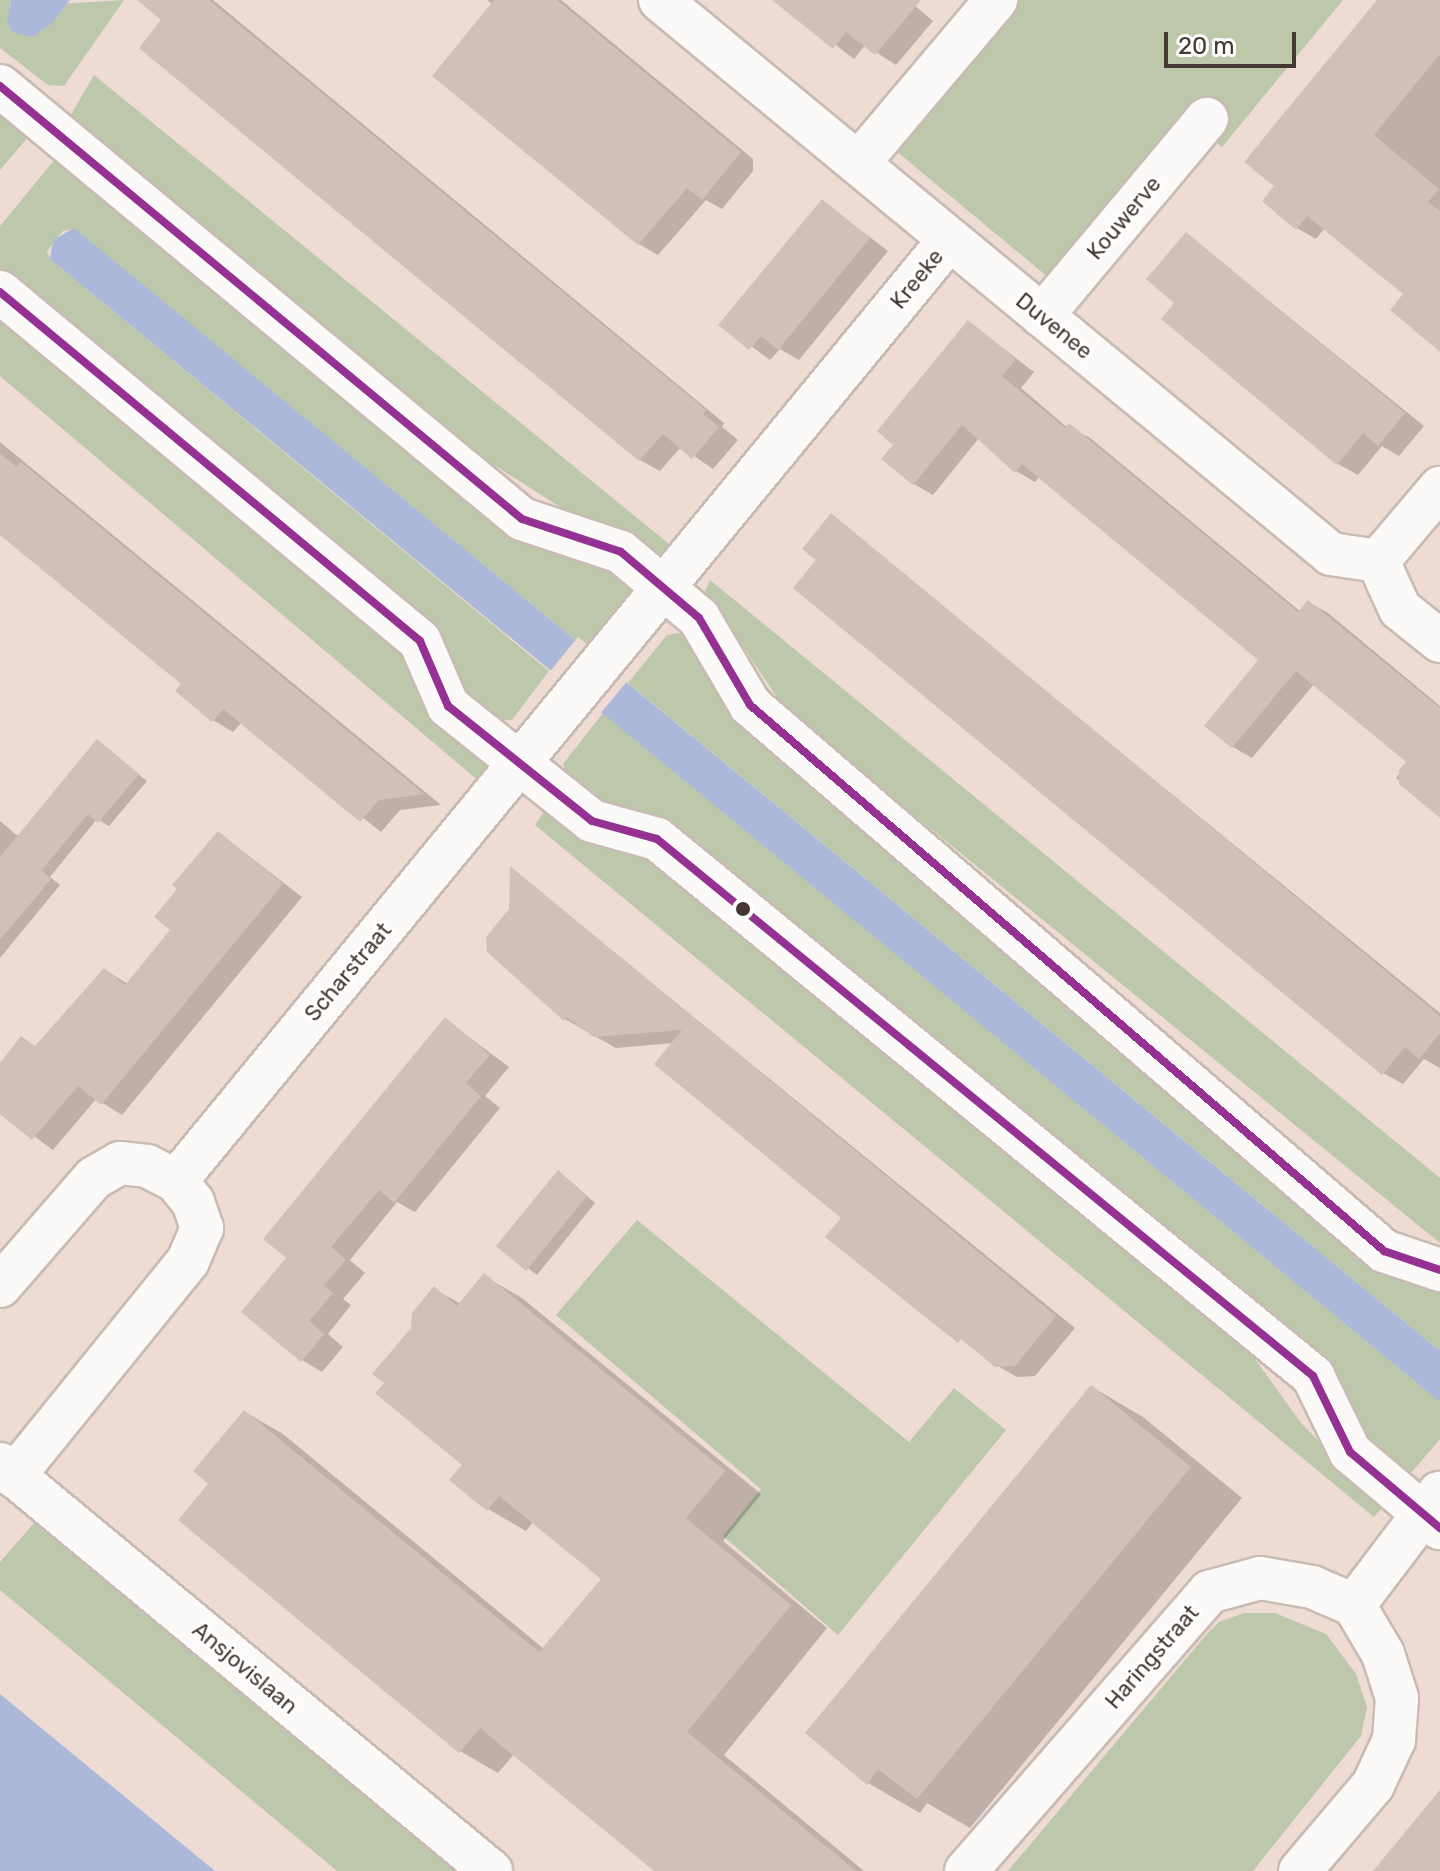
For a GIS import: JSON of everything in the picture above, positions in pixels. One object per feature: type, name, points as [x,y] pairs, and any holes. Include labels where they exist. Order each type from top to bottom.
[{"type":"street","name":"Duvenee","points":[[660,0],[860,161],[949,240],[1331,554],[1378,561]]},
{"type":"street","points":[[860,161],[996,0]]},
{"type":"street","points":[[0,86],[522,519],[621,552],[699,618],[750,705],[1384,1251],[1440,1270]]},
{"type":"street","name":"Kouwerve","points":[[1042,316],[1207,119]]},
{"type":"street","name":"Kreeke","points":[[519,762],[949,240]]},
{"type":"street","points":[[0,292],[410,631],[420,641],[448,706],[592,821],[657,839],[1313,1376],[1350,1452],[1434,1511],[1354,1605],[1383,1654],[1397,1698],[1394,1740],[1373,1785],[1300,1871]]},
{"type":"street","points":[[1440,488],[1378,561],[1400,609],[1440,641]]},
{"type":"street","name":"Scharstraat","points":[[176,1181],[519,762]]},
{"type":"street","points":[[0,1286],[94,1178],[120,1163],[147,1166],[176,1181],[193,1202],[202,1228],[188,1261],[7,1470]]},
{"type":"street","name":"Ansjovislaan","points":[[7,1470],[491,1871]]},
{"type":"street","name":"Haringstraat","points":[[966,1871],[1209,1592],[1260,1578],[1312,1587],[1354,1605]]},
{"type":"green space","points":[[0,0],[11,0],[9,7],[124,0],[64,86],[48,85],[0,48]]},
{"type":"green space","points":[[1019,0],[1343,0],[1222,147],[1182,115],[1049,278],[895,150]]},
{"type":"green space","points":[[94,75],[674,548],[666,556],[571,514],[469,449],[68,120]]},
{"type":"green space","points":[[0,112],[29,136],[0,170]]},
{"type":"green space","points":[[56,158],[489,512],[644,587],[590,652],[74,229],[63,231],[47,251],[50,259],[549,671],[512,720],[489,721],[0,276],[0,226]]},
{"type":"green space","points":[[0,322],[386,639],[408,661],[452,736],[491,770],[480,782],[0,376]]},
{"type":"green space","points":[[710,580],[1440,1178],[1440,1243],[813,733],[777,697],[705,591]]},
{"type":"green space","points":[[686,632],[1440,1286],[1440,1351],[628,683],[667,635]]},
{"type":"green space","points":[[603,713],[1440,1402],[1440,1439],[1405,1480],[1360,1439],[1346,1393],[1335,1377],[667,824],[573,790],[563,764]]},
{"type":"green space","points":[[546,809],[585,841],[661,855],[1247,1348],[1301,1423],[1383,1507],[1374,1517],[535,825]]},
{"type":"green space","points":[[637,1220],[909,1442],[954,1388],[1006,1430],[838,1635],[723,1536],[761,1489],[556,1315]]},
{"type":"green space","points":[[35,1522],[462,1871],[337,1871],[0,1590],[0,1562]]},
{"type":"green space","points":[[1244,1613],[1275,1613],[1326,1634],[1356,1674],[1367,1707],[1361,1736],[1253,1871],[1008,1871],[1205,1636],[1219,1622]]},
{"type":"water","points":[[11,0],[70,0],[51,24],[32,37],[13,32],[7,23]]},
{"type":"water","points":[[74,228],[1440,1351],[1440,1402],[50,259],[53,240]]},
{"type":"water","points":[[0,1694],[215,1871],[0,1871]]},
{"type":"pier","points":[[578,637],[629,679],[599,715],[547,675]]},
{"type":"building","points":[[137,0],[209,0],[706,410],[703,414],[719,427],[692,459],[663,434],[639,461],[139,48],[161,20]]},
{"type":"building","points":[[494,0],[557,0],[741,152],[702,200],[687,188],[638,245],[432,76]]},
{"type":"building","points":[[772,0],[921,0],[875,55],[846,32],[833,49]]},
{"type":"building","points":[[1377,0],[1440,0],[1440,54],[1374,135],[1439,189],[1428,202],[1440,211],[1440,352],[1390,310],[1403,294],[1307,216],[1296,230],[1262,201],[1274,186],[1244,162]]},
{"type":"building","points":[[822,199],[870,238],[778,350],[761,336],[749,350],[718,325]]},
{"type":"building","points":[[1186,232],[1405,413],[1378,446],[1363,433],[1337,465],[1161,319],[1174,303],[1146,279]]},
{"type":"building","points":[[968,320],[1016,359],[1002,376],[1065,428],[1069,423],[1298,612],[1308,600],[1440,708],[1440,818],[1399,784],[1399,770],[1406,762],[1296,671],[1232,748],[1204,726],[1258,660],[1022,464],[1015,473],[962,425],[913,485],[881,459],[893,445],[877,431]]},
{"type":"building","points":[[0,453],[17,467],[21,462],[424,794],[379,800],[360,822],[223,709],[212,722],[175,691],[181,684],[0,535]]},
{"type":"building","points":[[831,513],[1440,1016],[1440,1033],[1419,1059],[1405,1047],[1382,1075],[793,588],[816,560],[802,549]]},
{"type":"building","points":[[97,739],[139,774],[98,823],[88,814],[42,870],[51,879],[0,940],[0,857]]},
{"type":"building","points":[[218,831],[283,884],[101,1105],[78,1086],[32,1140],[0,1114],[0,1063],[21,1036],[35,1046],[104,968],[125,985],[170,930],[154,917],[177,889],[172,885]]},
{"type":"building","points":[[510,866],[1056,1316],[1015,1366],[995,1367],[961,1339],[958,1343],[825,1237],[841,1218],[654,1064],[682,1030],[594,1037],[567,1017],[564,1021],[487,952],[486,937],[509,909]]},
{"type":"building","points":[[445,1017],[490,1055],[466,1083],[481,1096],[394,1203],[379,1190],[331,1247],[346,1260],[324,1286],[333,1293],[309,1321],[324,1334],[301,1362],[241,1312],[286,1258],[263,1239]]},
{"type":"building","points":[[558,1170],[587,1196],[526,1271],[496,1246]]},
{"type":"building","points":[[484,1273],[725,1471],[686,1518],[791,1605],[687,1732],[856,1871],[654,1871],[480,1728],[459,1753],[178,1520],[208,1484],[193,1471],[244,1410],[539,1652],[601,1579],[499,1496],[487,1511],[449,1480],[462,1465],[375,1393],[384,1383],[372,1374],[411,1328],[412,1313],[434,1286],[457,1306]]},
{"type":"building","points":[[1091,1385],[1191,1467],[917,1799],[878,1769],[867,1785],[805,1733]]},
{"type":"building","points":[[1440,1790],[1440,1871],[1373,1871]]},
{"type":"transit line","points":[[0,86],[522,519],[621,552],[699,618],[750,705],[1384,1251],[1440,1270]]},
{"type":"transit line","points":[[0,292],[420,641],[448,706],[592,821],[657,839],[1313,1376],[1350,1452],[1440,1528]]}]
